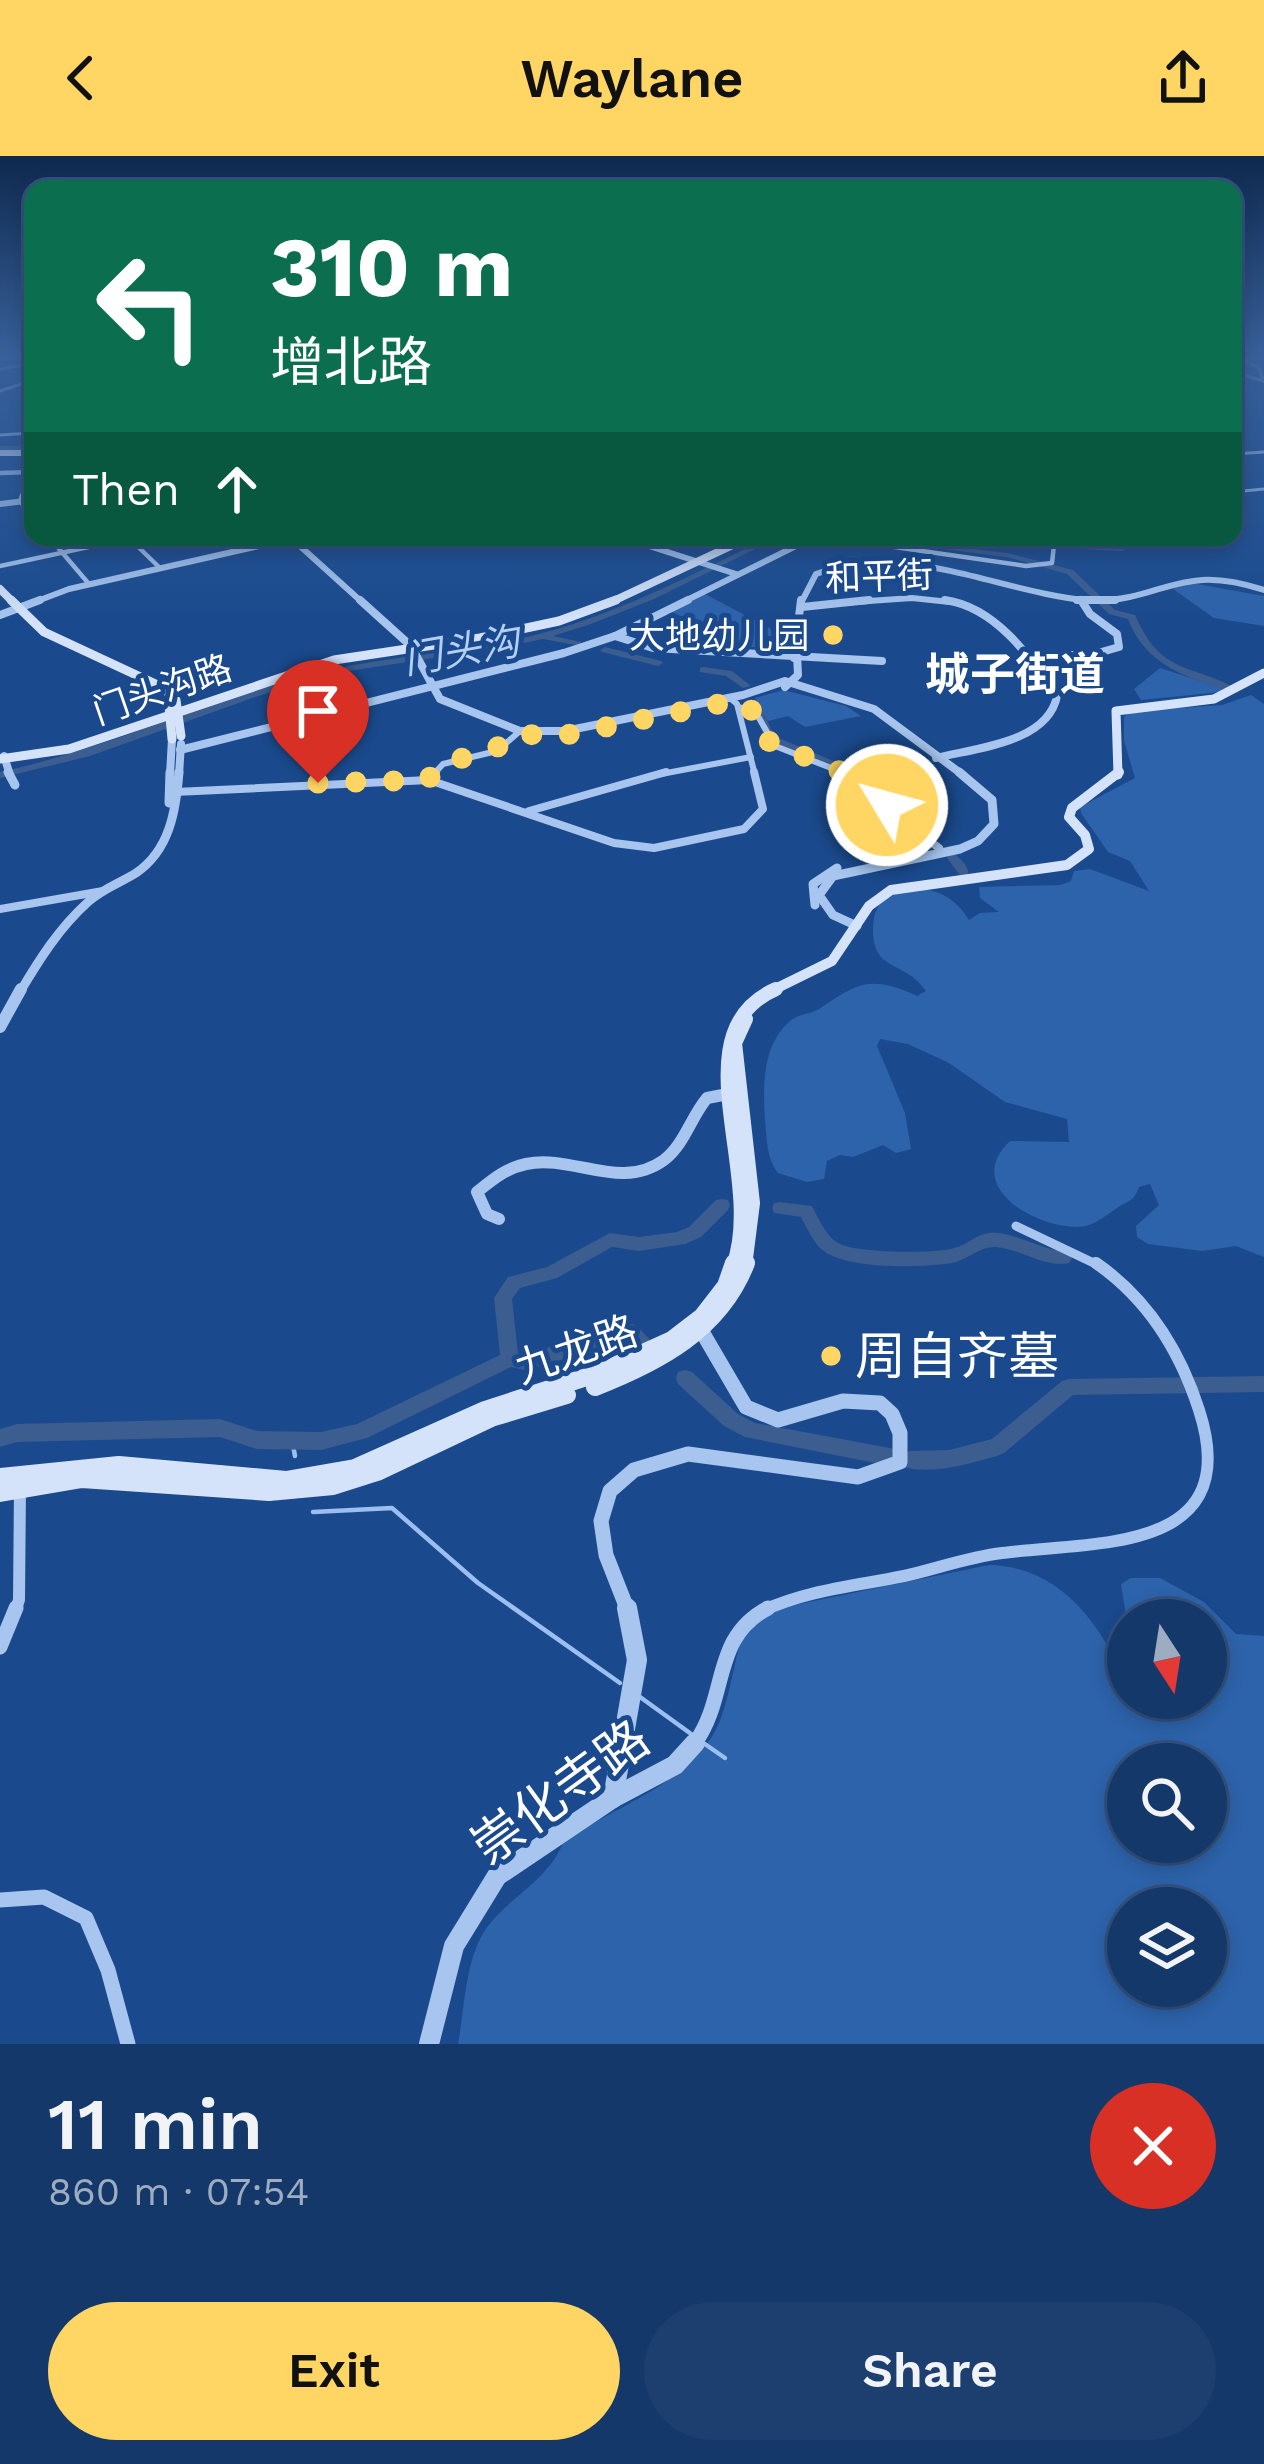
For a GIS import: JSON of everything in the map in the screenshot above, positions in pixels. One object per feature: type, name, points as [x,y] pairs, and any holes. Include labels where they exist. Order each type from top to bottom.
[{"type":"main road","name":"门头沟路","points":[[695,562],[724,546]]},
{"type":"main road","name":"门头沟路","points":[[2,760],[69,749],[320,664],[556,619],[730,546]]},
{"type":"main road","points":[[0,589],[9,611]]},
{"type":"main road","points":[[0,599],[39,634],[153,689],[175,714],[176,737]]},
{"type":"main road","name":"九龙路","points":[[0,1493],[103,1476],[273,1492],[344,1484],[398,1464],[482,1421],[652,1365],[701,1330],[734,1291],[752,1245],[751,1190],[735,1057],[742,1024],[763,1001],[838,965],[874,898],[897,887],[1067,865],[1080,857],[1089,849],[1085,835],[1069,817],[1070,809],[1077,798],[1119,774],[1116,711],[1228,698],[1249,690],[1264,673]]},
{"type":"main road","name":"九龙路","points":[[0,1477],[130,1465],[229,1478],[313,1479],[397,1453],[490,1407],[625,1366],[692,1324],[712,1303],[739,1249],[742,1220],[728,1094],[727,1036],[744,1009],[770,989],[826,965],[856,932]]},
{"type":"street","points":[[20,501],[24,491]]},
{"type":"street","points":[[20,501],[24,506]]},
{"type":"street","points":[[0,504],[24,501]]},
{"type":"street","points":[[57,546],[89,584]]},
{"type":"street","points":[[0,566],[95,546]]},
{"type":"street","points":[[139,546],[160,568]]},
{"type":"street","points":[[9,611],[89,584],[256,546]]},
{"type":"street","points":[[299,546],[409,650],[441,706],[518,733],[561,736],[734,702],[786,684],[800,668],[803,588],[814,574],[837,566],[878,562],[1092,601],[1134,598],[1186,579],[1221,579],[1264,590]]},
{"type":"street","points":[[648,546],[731,573]]},
{"type":"street","points":[[180,750],[615,636],[731,573],[793,546]]},
{"type":"street","points":[[893,546],[1043,566],[1054,549],[1047,546]]},
{"type":"street","name":"和平街","points":[[802,607],[962,600],[987,615],[1057,696],[1052,717],[1030,730],[936,758]]},
{"type":"street","points":[[1023,656],[1091,655],[1119,647],[1118,634],[1090,614],[1081,600]]},
{"type":"street","points":[[615,636],[653,648],[881,661]]},
{"type":"street","points":[[786,684],[869,711],[992,800],[994,824],[978,841],[833,877],[819,895],[833,915],[856,932]]},
{"type":"street","points":[[173,792],[428,780],[634,847],[677,846],[753,824],[763,809],[734,702]]},
{"type":"street","points":[[734,702],[755,711],[775,746],[868,783],[881,792],[895,814],[939,848]]},
{"type":"street","points":[[310,719],[323,752],[318,783]]},
{"type":"street","points":[[428,780],[443,764],[497,751],[518,733]]},
{"type":"street","points":[[0,1015],[32,960],[79,904],[146,865],[161,847],[180,750],[176,737]]},
{"type":"street","points":[[173,792],[176,737]]},
{"type":"street","points":[[529,811],[692,765],[751,757]]},
{"type":"street","points":[[856,932],[822,914],[812,897],[813,884],[838,867],[973,838],[988,819],[980,796],[936,758]]},
{"type":"street","points":[[2,760],[14,783]]},
{"type":"street","points":[[0,909],[100,891]]},
{"type":"street","points":[[0,1028],[36,964],[100,891]]},
{"type":"street","points":[[499,1219],[487,1214],[476,1192],[510,1167],[537,1159],[612,1174],[647,1171],[678,1146],[707,1098],[728,1094]]},
{"type":"street","points":[[699,1740],[722,1691],[727,1646],[745,1622],[793,1598],[998,1553],[1117,1544],[1159,1534],[1191,1508],[1212,1462],[1184,1360],[1155,1321],[1104,1268],[1016,1226]]},
{"type":"street","points":[[613,1798],[617,1750],[637,1655],[629,1610],[604,1545],[605,1498],[623,1477],[661,1455],[742,1458],[852,1477],[874,1476],[900,1462],[903,1435],[893,1414],[875,1400],[833,1400],[778,1420],[746,1407],[701,1330]]},
{"type":"street","points":[[0,1646],[19,1600],[20,1487]]},
{"type":"street","name":"崇化寺路","points":[[429,2044],[454,1946],[497,1876],[613,1798],[674,1765],[699,1740]]},
{"type":"street","points":[[0,1900],[44,1898],[86,1918],[109,1970],[128,2044]]},
{"type":"shaded area","points":[[1191,583],[1264,596],[1264,626],[1214,618],[1173,589]]},
{"type":"shaded area","points":[[705,594],[784,636],[786,647],[746,647],[670,611]]},
{"type":"shaded area","points":[[1160,668],[1231,691],[1141,700],[1134,689]]},
{"type":"shaded area","points":[[783,690],[846,706],[861,716],[805,727],[788,716],[768,721],[755,698]]},
{"type":"shaded area","points":[[1251,695],[1264,704],[1264,1257],[1236,1246],[1202,1251],[1148,1244],[1137,1237],[1136,1226],[1159,1205],[1150,1184],[1139,1187],[1130,1201],[1100,1220],[1083,1226],[1059,1225],[1024,1211],[999,1188],[994,1173],[998,1157],[1010,1141],[1069,1142],[1067,1119],[1005,1102],[949,1063],[908,1044],[880,1039],[877,1046],[905,1113],[911,1149],[896,1153],[883,1145],[853,1157],[840,1155],[827,1161],[824,1179],[807,1182],[778,1173],[768,1148],[764,1094],[769,1055],[780,1032],[793,1019],[867,984],[917,996],[926,991],[878,952],[873,923],[883,900],[907,890],[931,890],[952,901],[969,920],[980,913],[999,912],[980,898],[979,887],[1061,885],[1071,881],[1074,871],[1090,869],[1149,891],[1130,861],[1108,852],[1080,807],[1135,778],[1124,741],[1124,717],[1131,711],[1222,705]]},
{"type":"shaded area","points":[[989,1565],[1023,1570],[1065,1593],[1107,1645],[1107,1719],[1227,1719],[1227,1625],[1236,1634],[1264,1636],[1264,2044],[458,2044],[470,1967],[488,1926],[539,1878],[563,1843],[652,1791],[693,1760],[721,1718],[749,1619],[770,1610]]},
{"type":"shaded area","points":[[1131,1578],[1160,1578],[1198,1599],[1123,1599],[1121,1584]]},
{"type":"waterway","points":[[0,448],[24,448]]},
{"type":"waterway","points":[[1242,491],[1264,489]]},
{"type":"waterway","name":"门头沟","points":[[0,775],[87,753],[298,680],[555,633],[651,597],[756,546]]},
{"type":"waterway","points":[[929,546],[1007,555],[1070,572],[1112,612],[1132,617],[1138,633],[1158,657],[1231,688]]},
{"type":"waterway","points":[[1063,546],[1122,549]]},
{"type":"waterway","points":[[546,637],[578,644]]},
{"type":"waterway","points":[[605,650],[658,663]]},
{"type":"waterway","points":[[703,670],[729,673],[746,686]]},
{"type":"waterway","points":[[755,703],[770,738],[872,781],[897,812],[931,836]]},
{"type":"waterway","points":[[953,858],[964,872]]},
{"type":"waterway","points":[[510,1359],[503,1298],[514,1282],[551,1273],[610,1240],[639,1244],[679,1239],[695,1232],[722,1205]]},
{"type":"waterway","points":[[780,1208],[806,1211],[829,1246],[845,1253],[944,1257],[991,1240],[1063,1258]]},
{"type":"waterway","points":[[510,1359],[525,1362],[632,1332],[642,1341]]},
{"type":"waterway","points":[[0,1438],[17,1433],[220,1428],[257,1440],[321,1441],[360,1432],[510,1359]]},
{"type":"waterway","points":[[685,1378],[731,1420],[752,1431],[890,1457]]},
{"type":"waterway","points":[[910,1460],[949,1459],[997,1447],[1069,1387],[1264,1384]]},
{"type":"waterway","points":[[292,1440],[295,1456]]},
{"type":"waterway","points":[[313,1512],[392,1508],[478,1583],[620,1683]]},
{"type":"waterway","points":[[640,1697],[694,1736]]},
{"type":"waterway","points":[[702,1742],[725,1758]]},
{"type":"place","name":"大地幼儿园","points":[[833,635]]},
{"type":"place","name":"周自齐墓","points":[[831,1356]]},
{"type":"district","name":"城子街道","points":[[1015,674]]},
{"type":"route","points":[[318,783],[428,780],[443,764],[497,751],[517,734],[561,736],[734,701],[738,707],[755,711],[775,746],[849,772],[881,792],[887,805]]}]
